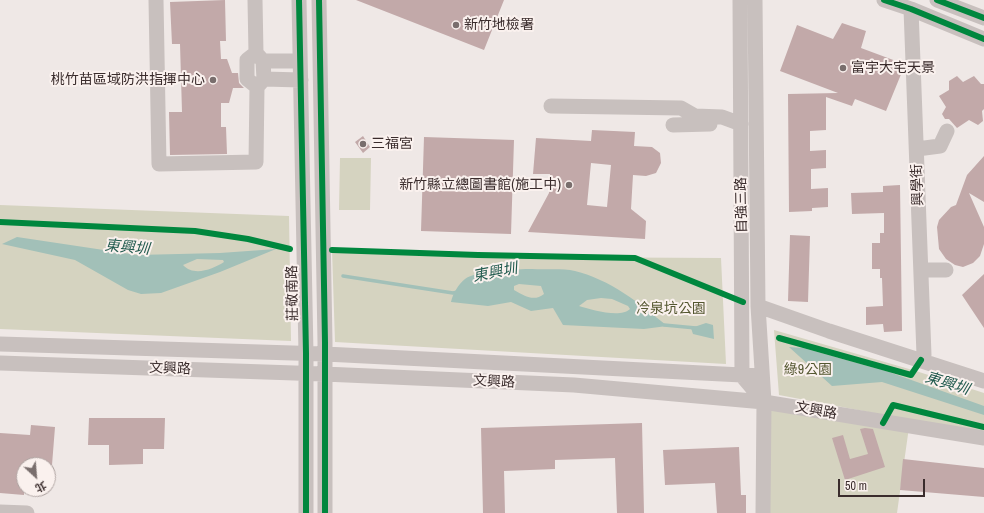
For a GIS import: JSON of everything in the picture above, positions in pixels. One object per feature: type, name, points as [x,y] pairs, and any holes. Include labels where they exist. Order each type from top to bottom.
[{"type":"street","points":[[156,0],[159,164],[256,162],[260,57],[255,0]]},
{"type":"street","name":"莊敬南路","points":[[299,0],[306,353],[306,513]]},
{"type":"street","points":[[318,0],[325,354],[325,513]]},
{"type":"street","name":"自強三路","points":[[740,0],[742,376]]},
{"type":"street","name":"自強三路","points":[[755,0],[758,306],[764,402],[763,513]]},
{"type":"street","points":[[884,0],[912,9],[984,39]]},
{"type":"street","points":[[937,0],[984,18]]},
{"type":"street","name":"興學街","points":[[912,9],[924,355],[920,360]]},
{"type":"street","points":[[260,57],[300,61]]},
{"type":"street","points":[[260,83],[301,80]]},
{"type":"street","points":[[552,106],[681,108],[695,116],[722,117],[741,124]]},
{"type":"street","points":[[673,125],[741,124]]},
{"type":"street","points":[[917,149],[940,146],[947,131]]},
{"type":"street","points":[[921,270],[946,270]]},
{"type":"street","points":[[758,306],[829,331],[984,381]]},
{"type":"street","name":"文興路","points":[[0,344],[306,353],[762,376]]},
{"type":"street","name":"文興路","points":[[0,363],[306,373],[574,385],[764,402],[984,438]]},
{"type":"street","points":[[742,376],[764,402]]},
{"type":"street","points":[[0,512],[27,513]]},
{"type":"green space","points":[[340,158],[371,158],[370,210],[339,210]]},
{"type":"green space","points":[[0,205],[289,216],[291,341],[0,329]]},
{"type":"green space","name":"冷泉坑公園","points":[[332,250],[535,257],[721,258],[726,364],[335,342]]},
{"type":"green space","name":"綠9公園","points":[[774,330],[916,371],[984,393],[984,434],[779,395]]},
{"type":"green space","points":[[764,402],[909,427],[897,513],[763,513]]},
{"type":"water","points":[[17,237],[137,255],[220,253],[276,249],[220,272],[161,293],[141,294],[128,290],[75,260],[2,244]],"holes":[[[197,259],[223,260],[224,262],[220,265],[204,271],[192,271],[183,265]]]},
{"type":"water","points":[[526,269],[565,270],[588,275],[624,293],[667,326],[644,329],[563,325],[553,308],[531,311],[511,302],[488,306],[451,302],[458,287],[470,276],[497,271]],"holes":[[[519,284],[541,286],[544,294],[537,298],[526,296],[514,290],[514,286]],[[601,298],[612,299],[628,306],[630,309],[625,312],[612,313],[579,306],[587,300]]]},
{"type":"water","points":[[706,323],[713,325],[714,339],[693,334],[691,328]]},
{"type":"water","points":[[789,347],[803,348],[889,372],[984,406],[984,415],[882,382],[832,386]]},
{"type":"building","name":"桃竹苗區域防洪指揮中心","points":[[225,0],[226,41],[220,41],[221,59],[227,59],[232,73],[238,73],[239,83],[244,88],[233,88],[229,103],[221,103],[221,127],[226,127],[227,154],[170,155],[169,112],[182,112],[180,44],[172,44],[170,2]]},
{"type":"building","name":"新竹地檢署","points":[[356,0],[504,0],[484,50]]},
{"type":"building","name":"富宇大宅天景","points":[[842,23],[866,31],[861,48],[904,64],[904,67],[886,111],[855,99],[852,106],[826,97],[826,130],[810,131],[810,151],[826,150],[826,168],[811,169],[811,189],[828,188],[828,207],[812,208],[812,211],[789,212],[788,94],[838,93],[780,71],[797,25],[833,39]]},
{"type":"building","points":[[957,76],[963,82],[974,76],[981,84],[984,84],[984,109],[982,111],[983,121],[978,125],[969,120],[957,128],[949,119],[945,119],[942,114],[946,107],[939,96],[949,90],[949,81]]},
{"type":"building","name":"新竹縣立總圖書館(施工中)","points":[[592,130],[635,132],[634,146],[652,147],[660,153],[661,163],[656,173],[646,176],[633,175],[631,209],[646,221],[645,239],[528,232],[549,193],[550,174],[533,174],[536,138],[591,141]],"holes":[[[591,163],[611,165],[607,207],[587,205]]]},
{"type":"building","name":"三福宮","points":[[363,136],[370,147],[363,153],[355,142]]},
{"type":"building","points":[[424,137],[514,140],[511,234],[421,231]]},
{"type":"building","points":[[984,156],[984,202],[969,193],[984,227],[984,244],[980,256],[973,263],[963,267],[955,265],[946,259],[939,249],[937,227],[939,220],[951,207],[956,205],[967,175]]},
{"type":"building","points":[[900,185],[902,331],[884,332],[883,324],[866,325],[866,307],[883,306],[882,278],[880,278],[880,269],[872,269],[872,243],[880,243],[880,233],[884,233],[884,213],[852,214],[851,193],[883,192],[883,186]]},
{"type":"building","points":[[790,235],[810,236],[808,302],[788,301]]},
{"type":"building","points":[[984,274],[984,328],[962,295]]},
{"type":"building","points":[[89,418],[165,418],[164,449],[143,449],[143,464],[109,465],[109,445],[88,445]]},
{"type":"building","points":[[642,423],[644,513],[617,513],[615,458],[555,460],[555,469],[504,471],[505,513],[483,513],[481,428]]},
{"type":"building","points":[[31,425],[55,427],[53,457],[16,457],[16,494],[0,493],[0,433],[30,435]]},
{"type":"building","points":[[860,429],[873,429],[885,467],[845,480],[832,438],[843,435],[850,459],[868,454]]},
{"type":"building","points":[[739,447],[741,495],[746,495],[746,513],[717,513],[715,483],[665,485],[663,450]]},
{"type":"building","points":[[903,459],[984,468],[984,497],[900,490]]},
{"type":"waterway","name":"東興圳","points":[[343,276],[453,293],[458,292]]},
{"type":"waterway","name":"東興圳","points":[[664,325],[696,328]]},
{"type":"cycle path","points":[[299,0],[306,353],[306,513]]},
{"type":"cycle path","points":[[319,0],[325,342],[325,513]]},
{"type":"cycle path","points":[[884,0],[911,9],[984,39]]},
{"type":"cycle path","points":[[937,0],[984,18]]},
{"type":"cycle path","points":[[0,222],[195,231],[248,239],[290,249]]},
{"type":"cycle path","points":[[332,250],[635,258],[743,302]]},
{"type":"cycle path","points":[[779,338],[911,375],[921,360]]},
{"type":"cycle path","points":[[883,423],[893,405],[984,427]]},
{"type":"place","name":"新竹地檢署","points":[[456,25]]},
{"type":"place","name":"富宇大宅天景","points":[[843,68]]},
{"type":"place","name":"桃竹苗區域防洪指揮中心","points":[[213,80]]},
{"type":"place","name":"三福宮","points":[[363,144]]},
{"type":"place","name":"新竹縣立總圖書館(施工中)","points":[[569,185]]}]
